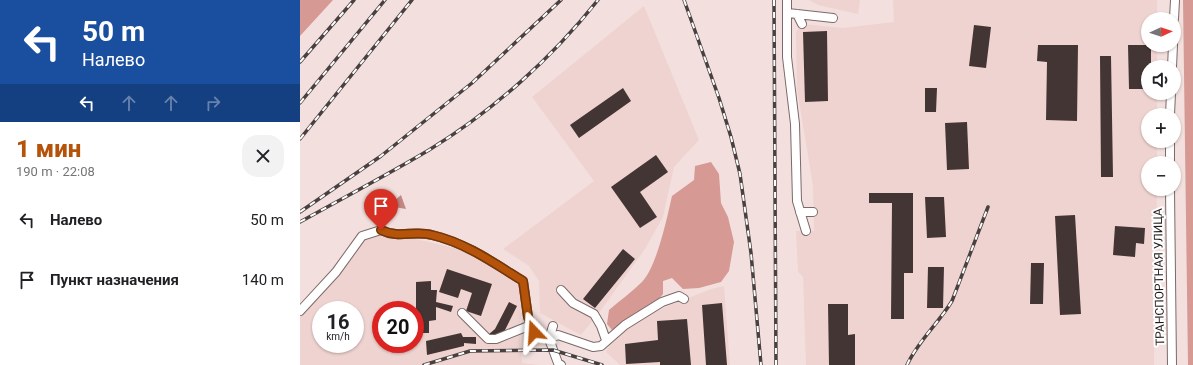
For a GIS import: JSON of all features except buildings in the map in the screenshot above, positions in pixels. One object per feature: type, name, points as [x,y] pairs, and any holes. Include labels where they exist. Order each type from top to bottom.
[{"type":"street","points":[[787,0],[787,57],[795,124],[797,201],[806,231]]},
{"type":"street","points":[[1174,12],[1175,0]]},
{"type":"street","points":[[788,13],[833,18]]},
{"type":"street","points":[[797,14],[802,24]]},
{"type":"street","name":"ТРАНСПОРТНАЯ УЛИЦА","points":[[1170,196],[1172,365]]},
{"type":"street","points":[[800,212],[813,212]]},
{"type":"street","points":[[300,311],[336,272],[362,236],[381,230],[390,235],[431,234],[471,249],[523,281],[528,317],[534,332],[550,339]]},
{"type":"street","points":[[561,290],[573,303],[594,314],[601,326],[606,340]]},
{"type":"street","points":[[550,339],[558,335],[593,347],[601,346],[606,340],[625,325],[662,302],[679,296],[684,299]]},
{"type":"street","points":[[462,313],[488,339],[496,339],[531,325]]},
{"type":"street","points":[[553,326],[550,339],[558,364],[561,365]]},
{"type":"shaded area","points":[[300,0],[333,0],[300,36]]},
{"type":"shaded area","points":[[809,0],[860,0],[858,14],[818,5]]},
{"type":"shaded area","points":[[893,0],[1157,0],[1157,12],[1141,12],[1141,52],[1157,52],[1157,60],[1141,60],[1141,100],[1157,100],[1157,108],[1141,108],[1141,148],[1157,148],[1157,156],[1141,156],[1141,196],[1157,196],[1154,365],[806,365],[803,277],[798,272],[796,231],[814,231],[813,186],[797,89],[796,32],[802,24],[843,28],[894,22]]},
{"type":"shaded area","points":[[1183,0],[1193,0],[1193,365],[1188,365]]},
{"type":"shaded area","points":[[644,6],[699,140],[674,167],[663,217],[645,249],[599,313],[581,335],[540,313],[539,281],[529,266],[503,249],[594,181],[532,97]]},
{"type":"shaded area","points":[[711,162],[719,174],[721,203],[728,217],[734,242],[729,271],[721,282],[699,288],[683,289],[672,278],[663,281],[663,294],[657,301],[612,330],[607,324],[609,310],[638,286],[647,275],[657,254],[672,196],[694,180],[695,166]]},
{"type":"shaded area","points":[[401,195],[406,209],[388,206]]},
{"type":"shaded area","points":[[379,226],[394,234],[494,257],[524,286],[524,304],[519,327],[522,363],[539,365],[300,365],[300,310],[327,282],[362,232]]},
{"type":"shaded area","points":[[724,286],[730,365],[620,365],[606,352],[610,344],[625,329],[658,310],[711,289]]},
{"type":"railway","points":[[300,62],[354,0]]},
{"type":"railway","points":[[300,103],[385,0]]},
{"type":"railway","points":[[300,139],[412,0]]},
{"type":"railway","points":[[300,212],[381,156],[472,83],[561,0]]},
{"type":"railway","points":[[300,222],[429,150],[476,118],[498,101],[541,63],[598,0]]},
{"type":"railway","points":[[684,0],[719,98],[740,174],[751,253],[761,365]]},
{"type":"railway","points":[[774,0],[776,365]]},
{"type":"railway","points":[[907,365],[922,340],[952,301],[988,207]]},
{"type":"railway","points":[[424,365],[470,351],[553,350],[602,365]]},
{"type":"route","points":[[381,230],[390,235],[431,234],[471,249],[523,281],[528,317],[534,332]]}]
